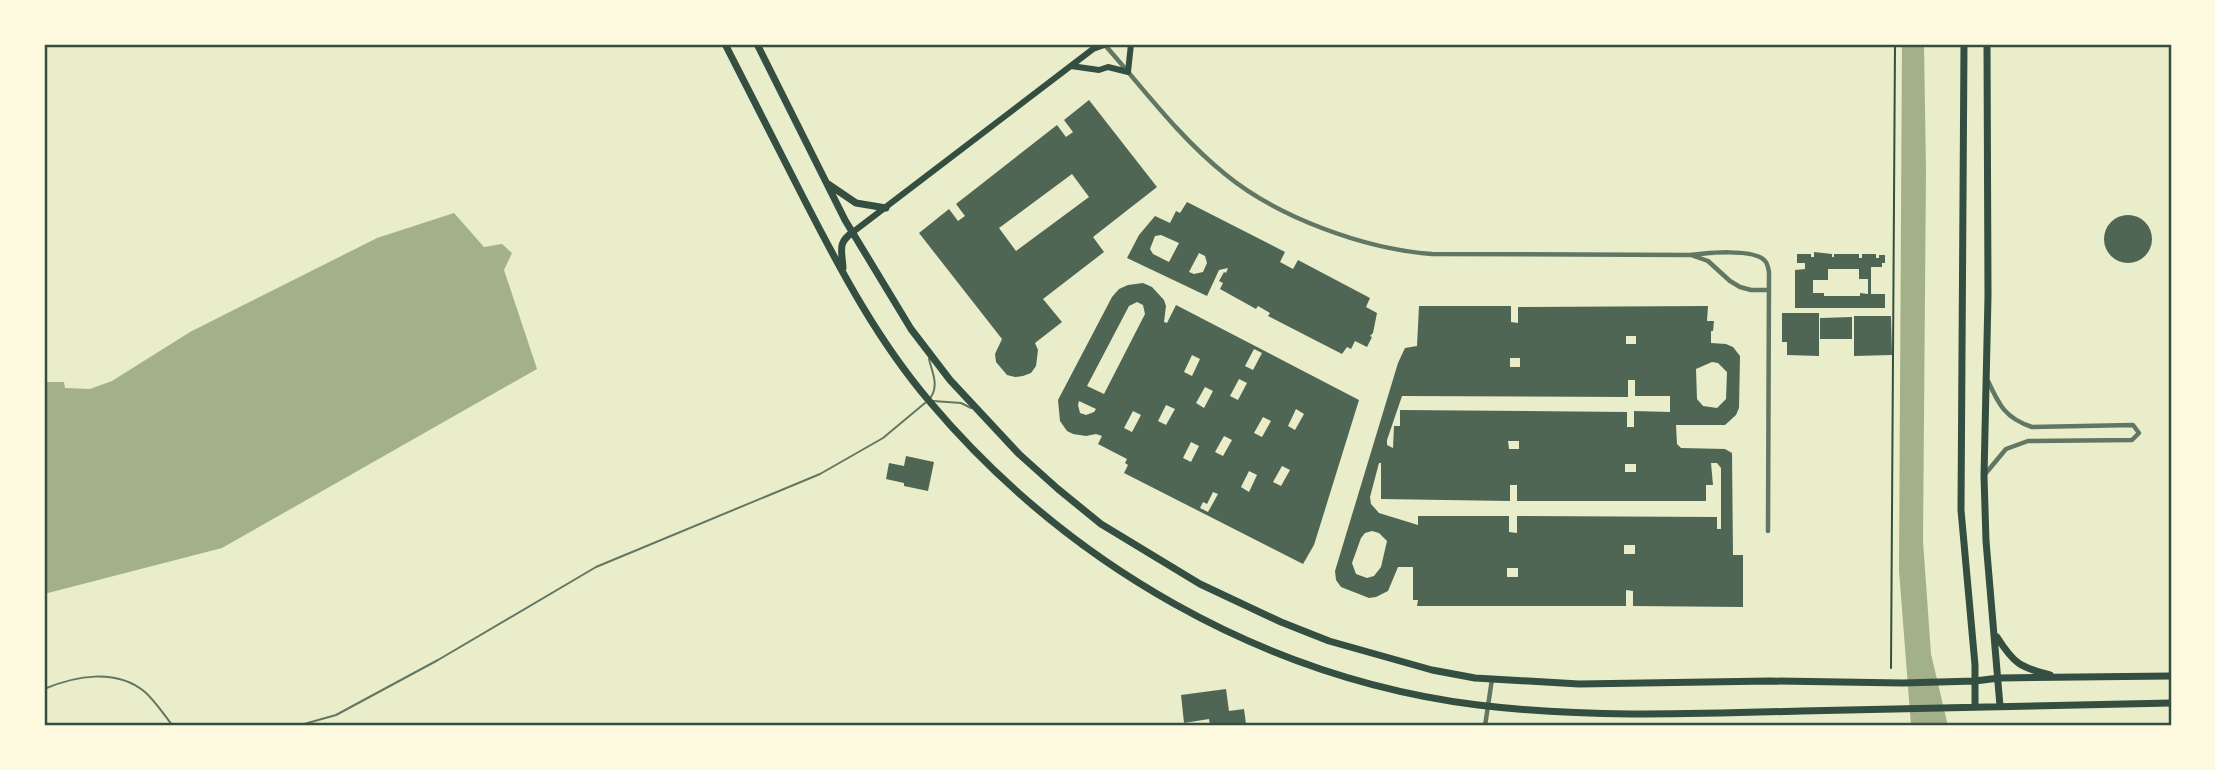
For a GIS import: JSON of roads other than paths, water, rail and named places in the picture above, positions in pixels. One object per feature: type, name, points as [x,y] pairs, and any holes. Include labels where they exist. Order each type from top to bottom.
[{"type":"main road","points":[[726,44],[854,295],[881,337],[929,400],[993,470],[1025,501],[1068,535],[1128,577],[1226,630],[1306,665],[1392,690],[1487,706],[1587,713],[1663,714],[2171,703]]},
{"type":"main road","points":[[757,44],[825,181],[881,282],[928,351],[978,412],[1019,454],[1101,524],[1200,584],[1281,622],[1329,641],[1432,670],[1475,678],[1579,684],[1770,681],[1903,683],[1999,678],[2171,676]]},
{"type":"main road","points":[[843,273],[844,239],[1094,46],[1105,44]]},
{"type":"main road","points":[[1071,66],[1099,70],[1108,67],[1128,72],[1131,44]]},
{"type":"main road","points":[[1964,44],[1961,510],[1975,706]]},
{"type":"main road","points":[[1987,44],[1988,296],[1984,476],[1986,541],[2000,706]]},
{"type":"main road","points":[[825,181],[856,203],[886,208]]},
{"type":"main road","points":[[1995,635],[2007,654],[2023,667],[2057,677]]},
{"type":"street","points":[[1105,44],[1183,134],[1224,174],[1279,207],[1339,234],[1399,250],[1432,254],[1707,253],[1746,254],[1762,258],[1768,265],[1769,290],[1768,531]]},
{"type":"street","points":[[1690,255],[1707,261],[1740,287],[1769,290]]},
{"type":"street","points":[[1984,476],[2006,449],[2028,441],[2132,440],[2139,433],[2133,425],[2032,427],[2017,422],[1998,403],[1985,373]]},
{"type":"street","points":[[1485,726],[1492,678]]},
{"type":"lane","points":[[298,726],[336,715],[438,660],[596,567],[820,474],[883,438],[929,400],[934,391],[936,381],[928,351]]},
{"type":"lane","points":[[929,400],[961,403],[978,412]]},
{"type":"lane","points":[[44,689],[63,681],[86,677],[108,677],[127,682],[143,690],[173,726]]}]
